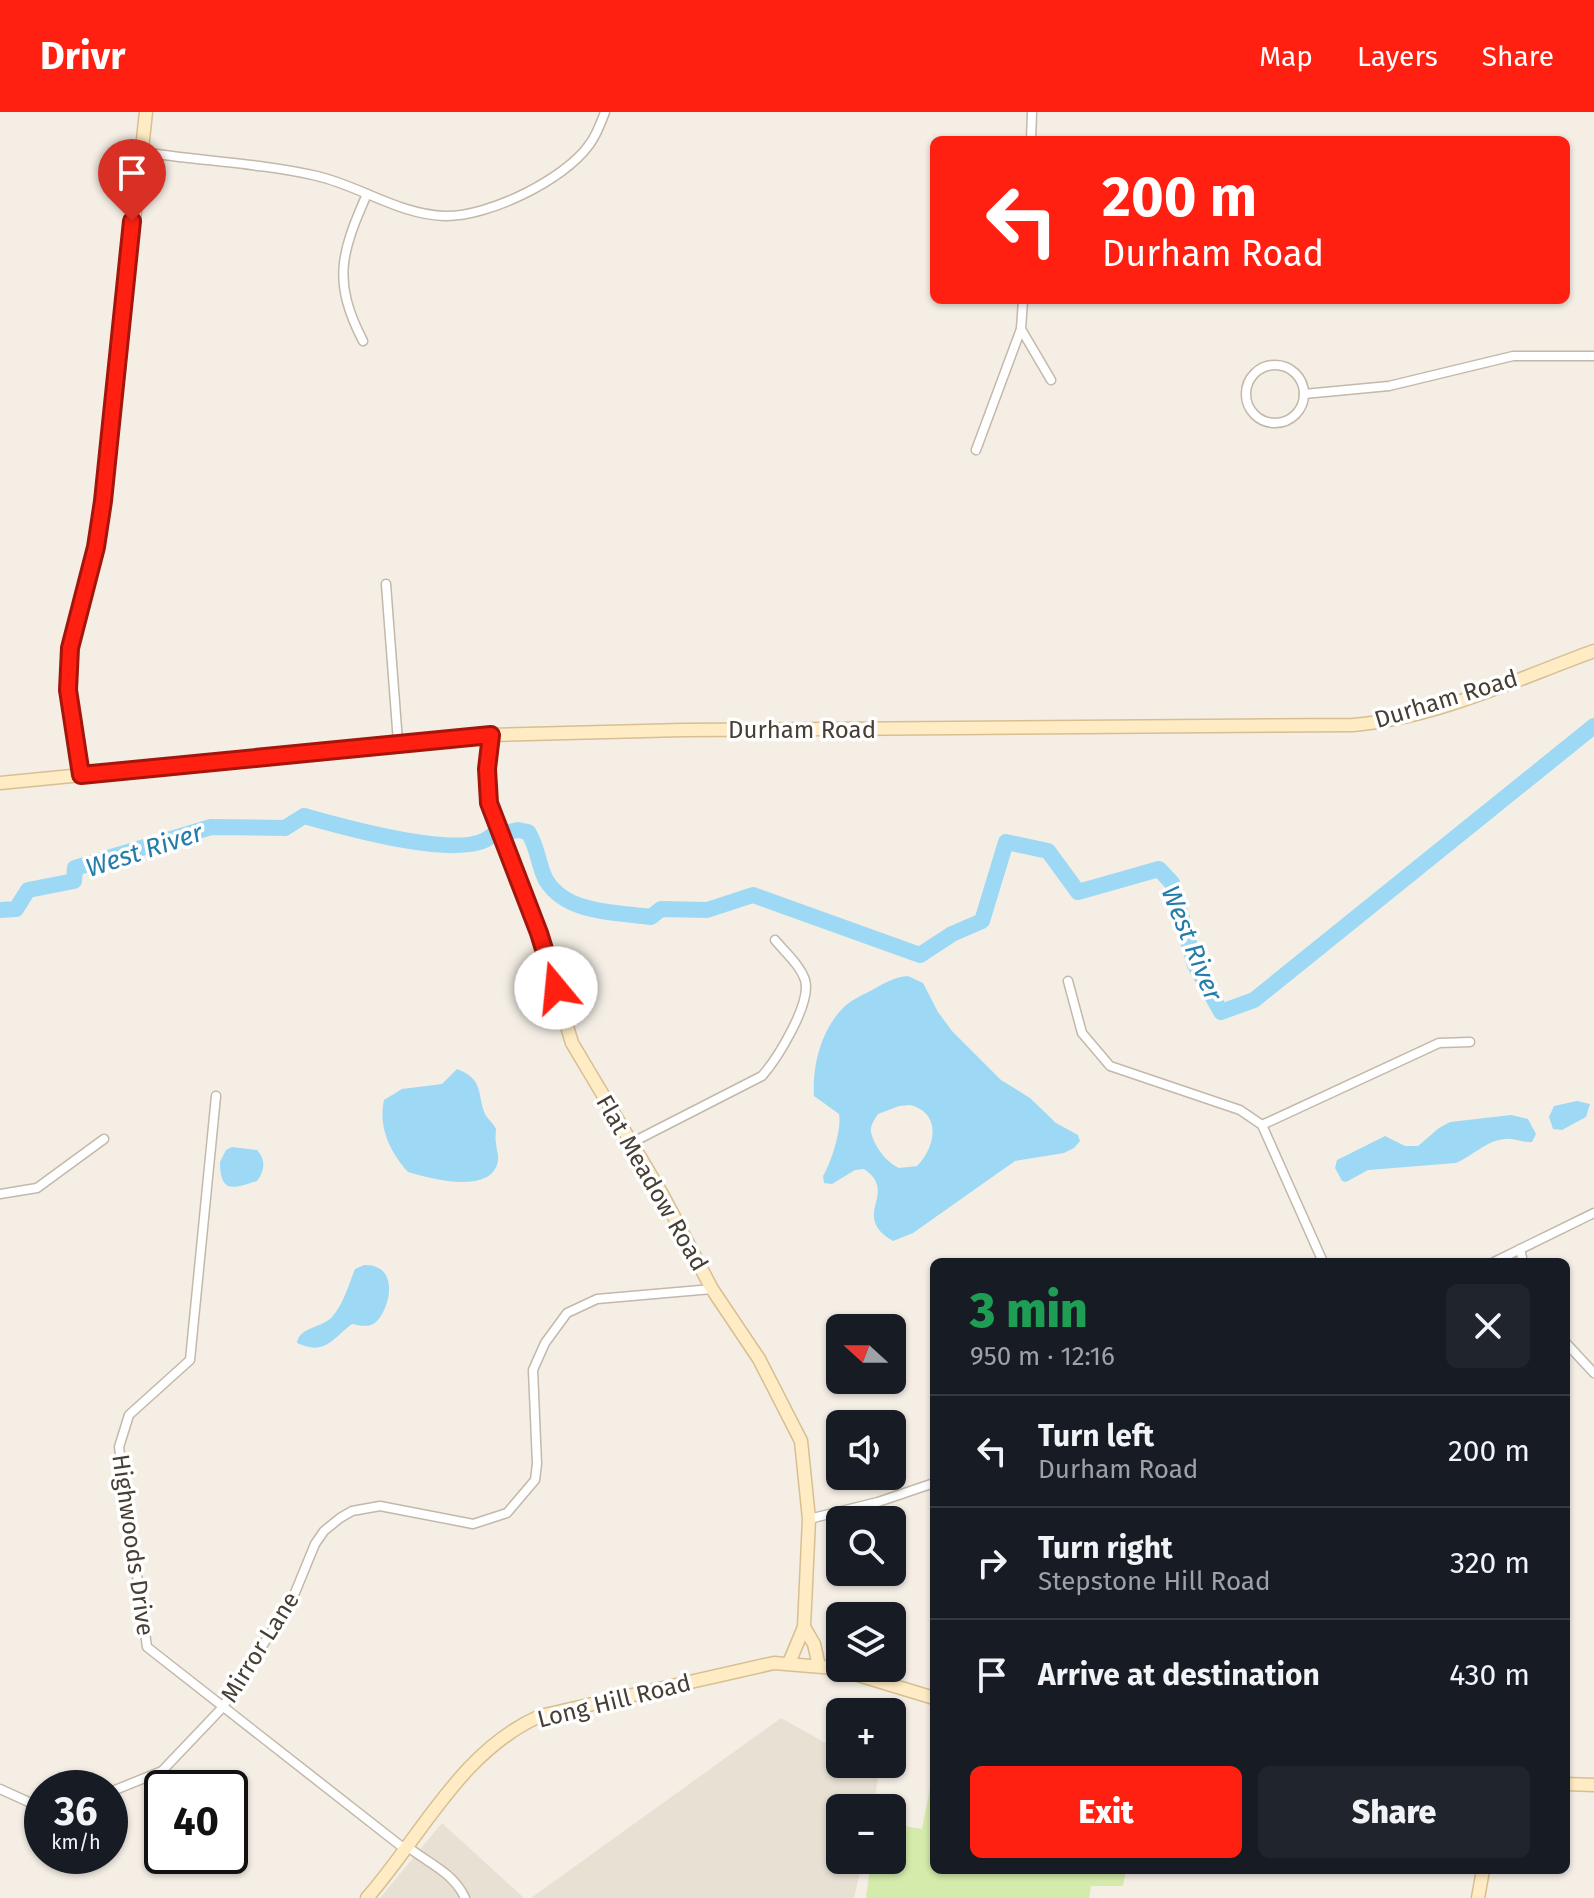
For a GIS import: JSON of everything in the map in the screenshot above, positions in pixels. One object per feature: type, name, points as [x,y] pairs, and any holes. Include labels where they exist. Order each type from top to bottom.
[{"type":"street","points":[[81,775],[68,690],[70,648],[96,547],[103,501],[146,112]]},
{"type":"street","points":[[142,152],[320,176],[405,208],[445,216],[478,212],[565,171],[590,144],[605,112]]},
{"type":"street","points":[[1031,136],[1032,112]]},
{"type":"street","points":[[363,341],[346,304],[343,258],[367,194]]},
{"type":"street","points":[[976,450],[1021,329],[1023,304]]},
{"type":"street","points":[[1021,329],[1051,380]]},
{"type":"street","points":[[1304,394],[1389,386],[1513,356],[1594,356]]},
{"type":"street","points":[[1275,365],[1288,368],[1298,376],[1304,394],[1295,415],[1273,423],[1257,417],[1246,397],[1247,385],[1253,375],[1275,365]]},
{"type":"street","points":[[386,584],[398,742]]},
{"type":"street","name":"Durham Road","points":[[0,783],[491,735],[683,730],[1353,725],[1404,717],[1442,706],[1594,651]]},
{"type":"street","name":"Flat Meadow Road","points":[[491,735],[487,769],[489,803],[539,933],[572,1043],[662,1194],[712,1289],[759,1359],[801,1441],[809,1519],[804,1627],[789,1663]]},
{"type":"street","points":[[631,1143],[762,1076],[772,1065],[797,1017],[806,989],[800,970],[775,940]]},
{"type":"street","points":[[1068,981],[1082,1033],[1110,1066],[1240,1110],[1262,1125],[1321,1258]]},
{"type":"street","points":[[1262,1125],[1439,1043],[1470,1042]]},
{"type":"street","name":"Highwoods Drive","points":[[216,1096],[190,1360],[129,1415],[119,1447],[147,1647],[222,1708],[407,1848],[444,1872],[465,1898]]},
{"type":"street","points":[[0,1194],[37,1188],[104,1139]]},
{"type":"street","points":[[1502,1258],[1594,1213]]},
{"type":"street","points":[[1520,1249],[1522,1258]]},
{"type":"street","name":"Mirror Lane","points":[[128,1785],[162,1771],[222,1708],[292,1600],[315,1544],[324,1531],[340,1518],[352,1511],[380,1506],[473,1524],[507,1513],[522,1498],[535,1480],[537,1464],[533,1370],[545,1343],[567,1313],[597,1299],[712,1289]]},
{"type":"street","points":[[1570,1347],[1594,1373]]},
{"type":"street","points":[[809,1519],[878,1502],[930,1484]]},
{"type":"street","name":"Flat Meadow Road","points":[[804,1627],[814,1644],[819,1666]]},
{"type":"street","name":"Long Hill Road","points":[[367,1898],[478,1758],[526,1722],[568,1707],[657,1691],[755,1666],[789,1663],[858,1674],[930,1697]]},
{"type":"street","points":[[1570,1784],[1594,1785]]},
{"type":"street","points":[[0,1789],[24,1800]]},
{"type":"street","points":[[1478,1898],[1482,1874]]},
{"type":"shaded area","points":[[781,1718],[826,1743],[826,1778],[878,1778],[875,1794],[826,1794],[826,1874],[860,1874],[854,1898],[531,1898]]},
{"type":"shaded area","points":[[442,1823],[524,1898],[380,1898]]},
{"type":"green space","points":[[930,1788],[930,1874],[1125,1874],[1123,1886],[1091,1886],[1089,1898],[866,1898],[869,1874],[906,1874],[906,1826],[922,1829]]},
{"type":"water","points":[[903,977],[923,983],[952,1031],[1001,1080],[1030,1098],[1056,1123],[1078,1135],[1080,1141],[1064,1153],[1015,1161],[913,1233],[893,1241],[875,1222],[878,1187],[864,1169],[855,1170],[832,1184],[824,1183],[823,1176],[832,1155],[840,1120],[839,1114],[814,1096],[814,1085],[819,1050],[835,1018],[853,1000]],"holes":[[[910,1105],[920,1109],[931,1123],[932,1140],[917,1166],[899,1168],[885,1158],[878,1148],[871,1132],[872,1125],[878,1114],[899,1106]]]},
{"type":"water","points":[[457,1069],[476,1082],[485,1114],[496,1129],[498,1161],[493,1172],[485,1178],[459,1182],[408,1172],[387,1139],[383,1120],[384,1100],[402,1089],[442,1084]]},
{"type":"water","points":[[1577,1101],[1590,1104],[1586,1117],[1562,1130],[1553,1129],[1549,1117],[1554,1106]]},
{"type":"water","points":[[1511,1115],[1528,1119],[1536,1134],[1532,1142],[1498,1140],[1456,1163],[1368,1170],[1346,1182],[1342,1181],[1335,1168],[1337,1160],[1385,1136],[1405,1146],[1418,1146],[1450,1122]]},
{"type":"water","points":[[232,1147],[257,1150],[260,1154],[263,1165],[257,1181],[236,1187],[223,1180],[220,1162],[226,1150]]},
{"type":"water","points":[[364,1265],[377,1267],[385,1273],[388,1282],[387,1304],[377,1321],[369,1326],[352,1324],[321,1347],[297,1343],[306,1331],[332,1317],[343,1300],[355,1269]]},
{"type":"waterway","name":"West River","points":[[509,832],[528,832],[546,880],[555,891],[579,905],[651,917],[661,909],[707,910],[753,895],[920,955],[952,934],[982,921],[1006,842],[1048,851],[1078,892],[1159,869],[1172,883],[1195,965],[1221,1012],[1254,1000],[1594,726]]},
{"type":"waterway","name":"West River","points":[[0,910],[16,909],[28,890],[74,881],[75,868],[211,827],[285,828],[304,816],[372,834],[429,844],[476,843],[491,836]]},
{"type":"route","points":[[132,221],[103,501],[96,547],[70,648],[68,690],[81,775],[491,735],[487,769],[489,803],[539,933],[556,988]]}]
